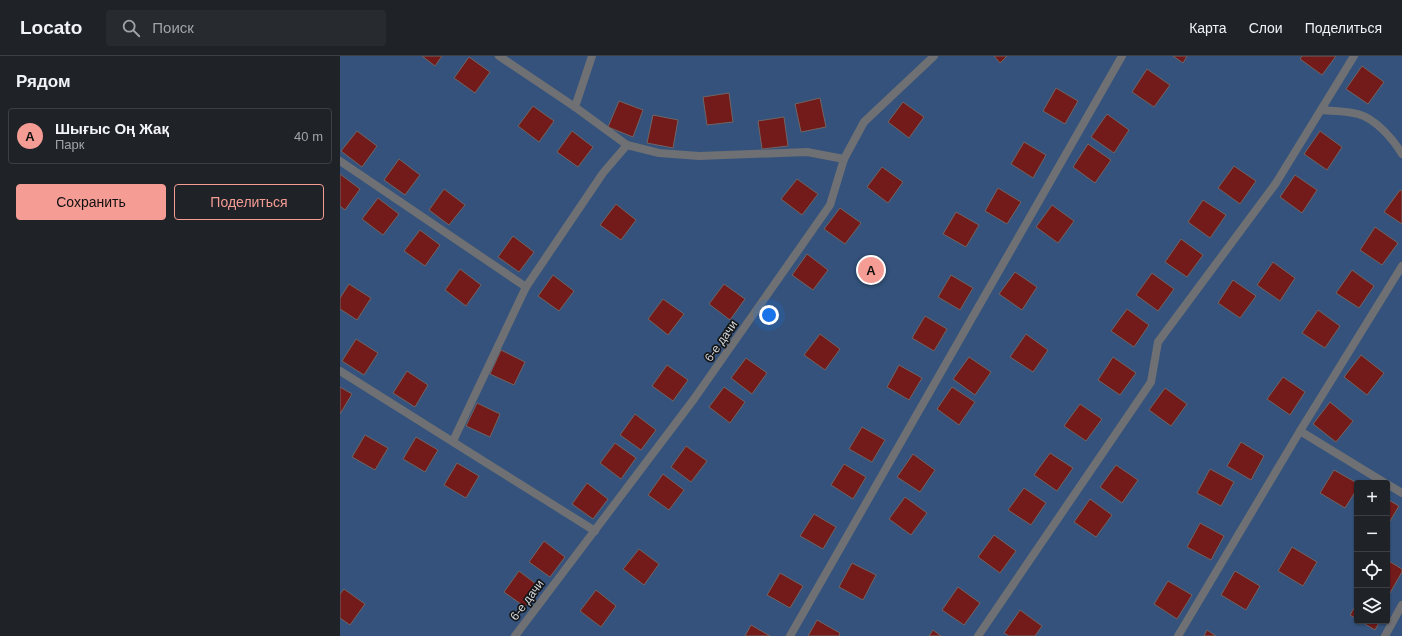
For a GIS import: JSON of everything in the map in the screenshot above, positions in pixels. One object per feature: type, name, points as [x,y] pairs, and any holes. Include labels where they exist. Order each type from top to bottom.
[{"type":"lane","points":[[499,56],[575,107],[627,145],[659,153],[699,156],[807,152],[844,159]]},
{"type":"lane","points":[[575,107],[592,56]]},
{"type":"lane","name":"6-е дачи","points":[[515,636],[694,399],[830,205],[844,159],[864,122],[934,56]]},
{"type":"lane","points":[[790,636],[1122,56]]},
{"type":"lane","points":[[978,636],[1151,382],[1158,342],[1276,183],[1354,56]]},
{"type":"lane","points":[[1321,110],[1358,114],[1376,124],[1396,144],[1402,154]]},
{"type":"lane","points":[[453,441],[526,287],[603,173],[627,145]]},
{"type":"lane","points":[[340,161],[526,287]]},
{"type":"lane","points":[[1178,636],[1300,431],[1402,266]]},
{"type":"lane","points":[[340,371],[595,531]]},
{"type":"lane","points":[[1300,431],[1380,480]]},
{"type":"lane","points":[[1390,486],[1402,494]]},
{"type":"lane","points":[[1384,636],[1402,605]]},
{"type":"shaded area","points":[[340,56],[1402,56],[1402,636],[340,636]]},
{"type":"building","points":[[422,56],[442,56],[435,66]]},
{"type":"building","points":[[994,56],[1007,56],[1000,63]]},
{"type":"building","points":[[1173,56],[1187,56],[1183,63]]},
{"type":"building","points":[[1302,56],[1336,56],[1322,75],[1300,59]]},
{"type":"building","points":[[469,57],[490,72],[475,93],[454,78]]},
{"type":"building","points":[[1362,66],[1384,82],[1368,104],[1346,89]]},
{"type":"building","points":[[1147,69],[1170,85],[1154,107],[1132,92]]},
{"type":"building","points":[[1056,88],[1078,101],[1065,124],[1043,111]]},
{"type":"building","points":[[729,93],[733,122],[707,125],[703,97]]},
{"type":"building","points":[[820,98],[826,127],[801,132],[795,104]]},
{"type":"building","points":[[619,101],[643,110],[633,137],[608,127]]},
{"type":"building","points":[[903,102],[924,117],[909,138],[888,122]]},
{"type":"building","points":[[533,106],[554,121],[539,142],[518,126]]},
{"type":"building","points":[[1107,114],[1129,130],[1114,153],[1091,137]]},
{"type":"building","points":[[653,115],[678,120],[673,148],[647,143]]},
{"type":"building","points":[[784,117],[788,146],[762,149],[758,121]]},
{"type":"building","points":[[357,131],[377,146],[362,167],[341,151]]},
{"type":"building","points":[[572,131],[593,147],[578,167],[557,152]]},
{"type":"building","points":[[1320,131],[1342,147],[1327,170],[1304,154]]},
{"type":"building","points":[[1024,142],[1046,155],[1033,178],[1011,164]]},
{"type":"building","points":[[1088,144],[1111,160],[1095,183],[1073,167]]},
{"type":"building","points":[[399,159],[420,175],[405,195],[384,180]]},
{"type":"building","points":[[1234,166],[1256,181],[1240,204],[1218,188]]},
{"type":"building","points":[[882,167],[903,182],[888,203],[867,187]]},
{"type":"building","points":[[340,174],[360,189],[345,210],[340,206]]},
{"type":"building","points":[[1295,175],[1317,190],[1302,213],[1280,197]]},
{"type":"building","points":[[797,179],[818,194],[802,215],[781,199]]},
{"type":"building","points":[[998,188],[1021,202],[1007,224],[985,211]]},
{"type":"building","points":[[444,189],[465,205],[449,225],[429,210]]},
{"type":"building","points":[[1400,190],[1402,191],[1402,224],[1384,212]]},
{"type":"building","points":[[378,198],[399,214],[383,235],[362,219]]},
{"type":"building","points":[[1203,200],[1226,215],[1210,238],[1188,222]]},
{"type":"building","points":[[616,204],[636,220],[621,240],[600,225]]},
{"type":"building","points":[[1052,205],[1074,221],[1058,243],[1036,227]]},
{"type":"building","points":[[840,208],[861,223],[845,244],[824,229]]},
{"type":"building","points":[[956,212],[979,225],[966,247],[943,234]]},
{"type":"building","points":[[1375,227],[1398,243],[1382,265],[1360,250]]},
{"type":"building","points":[[420,230],[440,245],[425,266],[404,251]]},
{"type":"building","points":[[513,236],[534,252],[519,272],[498,257]]},
{"type":"building","points":[[1181,239],[1203,255],[1187,277],[1165,262]]},
{"type":"building","points":[[807,254],[828,270],[813,290],[792,275]]},
{"type":"building","points":[[1273,262],[1295,278],[1280,301],[1257,285]]},
{"type":"building","points":[[460,269],[481,285],[466,306],[445,290]]},
{"type":"building","points":[[1352,270],[1374,286],[1359,308],[1336,293]]},
{"type":"building","points":[[1015,272],[1037,287],[1022,310],[999,294]]},
{"type":"building","points":[[1152,273],[1174,289],[1158,311],[1136,295]]},
{"type":"building","points":[[553,275],[574,291],[559,311],[538,296]]},
{"type":"building","points":[[951,275],[973,288],[960,310],[938,297]]},
{"type":"building","points":[[1233,280],[1256,296],[1240,318],[1218,303]]},
{"type":"building","points":[[349,284],[371,298],[357,320],[340,309],[340,298]]},
{"type":"building","points":[[724,284],[745,299],[730,320],[709,304]]},
{"type":"building","points":[[663,299],[684,314],[668,335],[648,319]]},
{"type":"building","points":[[1127,309],[1149,325],[1134,347],[1111,331]]},
{"type":"building","points":[[1318,310],[1340,326],[1325,348],[1302,333]]},
{"type":"building","points":[[925,316],[947,329],[934,351],[912,338]]},
{"type":"building","points":[[820,334],[840,349],[825,370],[804,355]]},
{"type":"building","points":[[1026,334],[1048,350],[1033,372],[1010,357]]},
{"type":"building","points":[[356,339],[378,353],[364,375],[342,361]]},
{"type":"building","points":[[501,350],[525,362],[514,385],[490,374]]},
{"type":"building","points":[[1361,355],[1384,373],[1367,395],[1344,377]]},
{"type":"building","points":[[969,357],[991,372],[975,395],[953,379]]},
{"type":"building","points":[[1113,357],[1136,373],[1120,395],[1098,380]]},
{"type":"building","points":[[746,358],[767,373],[752,394],[731,378]]},
{"type":"building","points":[[667,365],[688,380],[673,401],[652,386]]},
{"type":"building","points":[[899,365],[922,378],[909,400],[887,387]]},
{"type":"building","points":[[407,371],[428,385],[415,407],[393,393]]},
{"type":"building","points":[[1283,377],[1305,392],[1290,415],[1267,399]]},
{"type":"building","points":[[340,387],[352,394],[340,414]]},
{"type":"building","points":[[724,387],[745,402],[730,423],[709,407]]},
{"type":"building","points":[[952,387],[975,402],[959,425],[937,409]]},
{"type":"building","points":[[1165,388],[1187,404],[1171,426],[1149,410]]},
{"type":"building","points":[[1330,402],[1353,421],[1336,442],[1313,424]]},
{"type":"building","points":[[477,403],[500,414],[490,437],[466,426]]},
{"type":"building","points":[[1080,404],[1102,419],[1086,441],[1064,426]]},
{"type":"building","points":[[635,414],[656,430],[641,450],[620,435]]},
{"type":"building","points":[[862,427],[885,440],[872,462],[849,449]]},
{"type":"building","points":[[365,435],[388,448],[375,470],[352,457]]},
{"type":"building","points":[[416,437],[438,450],[425,472],[403,459]]},
{"type":"building","points":[[1241,442],[1264,456],[1251,480],[1227,466]]},
{"type":"building","points":[[615,443],[636,458],[621,479],[600,463]]},
{"type":"building","points":[[686,446],[707,461],[691,482],[671,467]]},
{"type":"building","points":[[1050,453],[1073,468],[1057,491],[1034,475]]},
{"type":"building","points":[[913,454],[935,470],[920,492],[897,477]]},
{"type":"building","points":[[457,463],[479,476],[466,498],[444,485]]},
{"type":"building","points":[[844,464],[866,477],[853,499],[831,485]]},
{"type":"building","points":[[1116,465],[1138,480],[1122,503],[1100,487]]},
{"type":"building","points":[[1210,469],[1234,482],[1221,506],[1197,493]]},
{"type":"building","points":[[1334,470],[1354,481],[1354,494],[1345,508],[1320,493]]},
{"type":"building","points":[[663,474],[684,490],[669,510],[648,495]]},
{"type":"building","points":[[587,483],[608,499],[593,519],[572,504]]},
{"type":"building","points":[[1024,488],[1046,503],[1031,525],[1008,510]]},
{"type":"building","points":[[905,497],[927,513],[911,535],[889,519]]},
{"type":"building","points":[[1090,499],[1112,515],[1096,537],[1074,522]]},
{"type":"building","points":[[1390,501],[1399,506],[1390,521]]},
{"type":"building","points":[[814,514],[836,527],[823,549],[800,536]]},
{"type":"building","points":[[1200,523],[1224,536],[1211,560],[1187,547]]},
{"type":"building","points":[[994,535],[1016,551],[1000,573],[978,557]]},
{"type":"building","points":[[544,541],[565,557],[550,577],[529,562]]},
{"type":"building","points":[[1292,547],[1317,562],[1303,586],[1278,571]]},
{"type":"building","points":[[639,549],[659,564],[644,585],[623,569]]},
{"type":"building","points":[[1390,562],[1402,569],[1402,572],[1390,593]]},
{"type":"building","points":[[852,563],[876,575],[863,600],[839,587]]},
{"type":"building","points":[[519,571],[540,587],[525,607],[504,592]]},
{"type":"building","points":[[1235,571],[1260,586],[1246,610],[1221,595]]},
{"type":"building","points":[[780,573],[803,586],[790,608],[767,595]]},
{"type":"building","points":[[1168,581],[1192,595],[1177,619],[1154,604]]},
{"type":"building","points":[[958,587],[980,603],[964,625],[942,610]]},
{"type":"building","points":[[344,589],[365,604],[350,625],[340,618],[340,594]]},
{"type":"building","points":[[596,590],[616,606],[601,627],[580,611]]},
{"type":"building","points":[[1354,608],[1354,617],[1350,615]]},
{"type":"building","points":[[1020,610],[1042,626],[1035,636],[1009,636],[1004,633]]},
{"type":"building","points":[[817,620],[840,633],[839,636],[808,636]]},
{"type":"building","points":[[1365,624],[1378,624],[1375,630]]},
{"type":"building","points":[[751,625],[770,636],[745,636]]},
{"type":"building","points":[[933,630],[941,636],[929,636]]},
{"type":"building","points":[[1207,630],[1216,636],[1204,636]]},
{"type":"place","name":"Шығыс Оң Жақ","points":[[871,270]]}]
